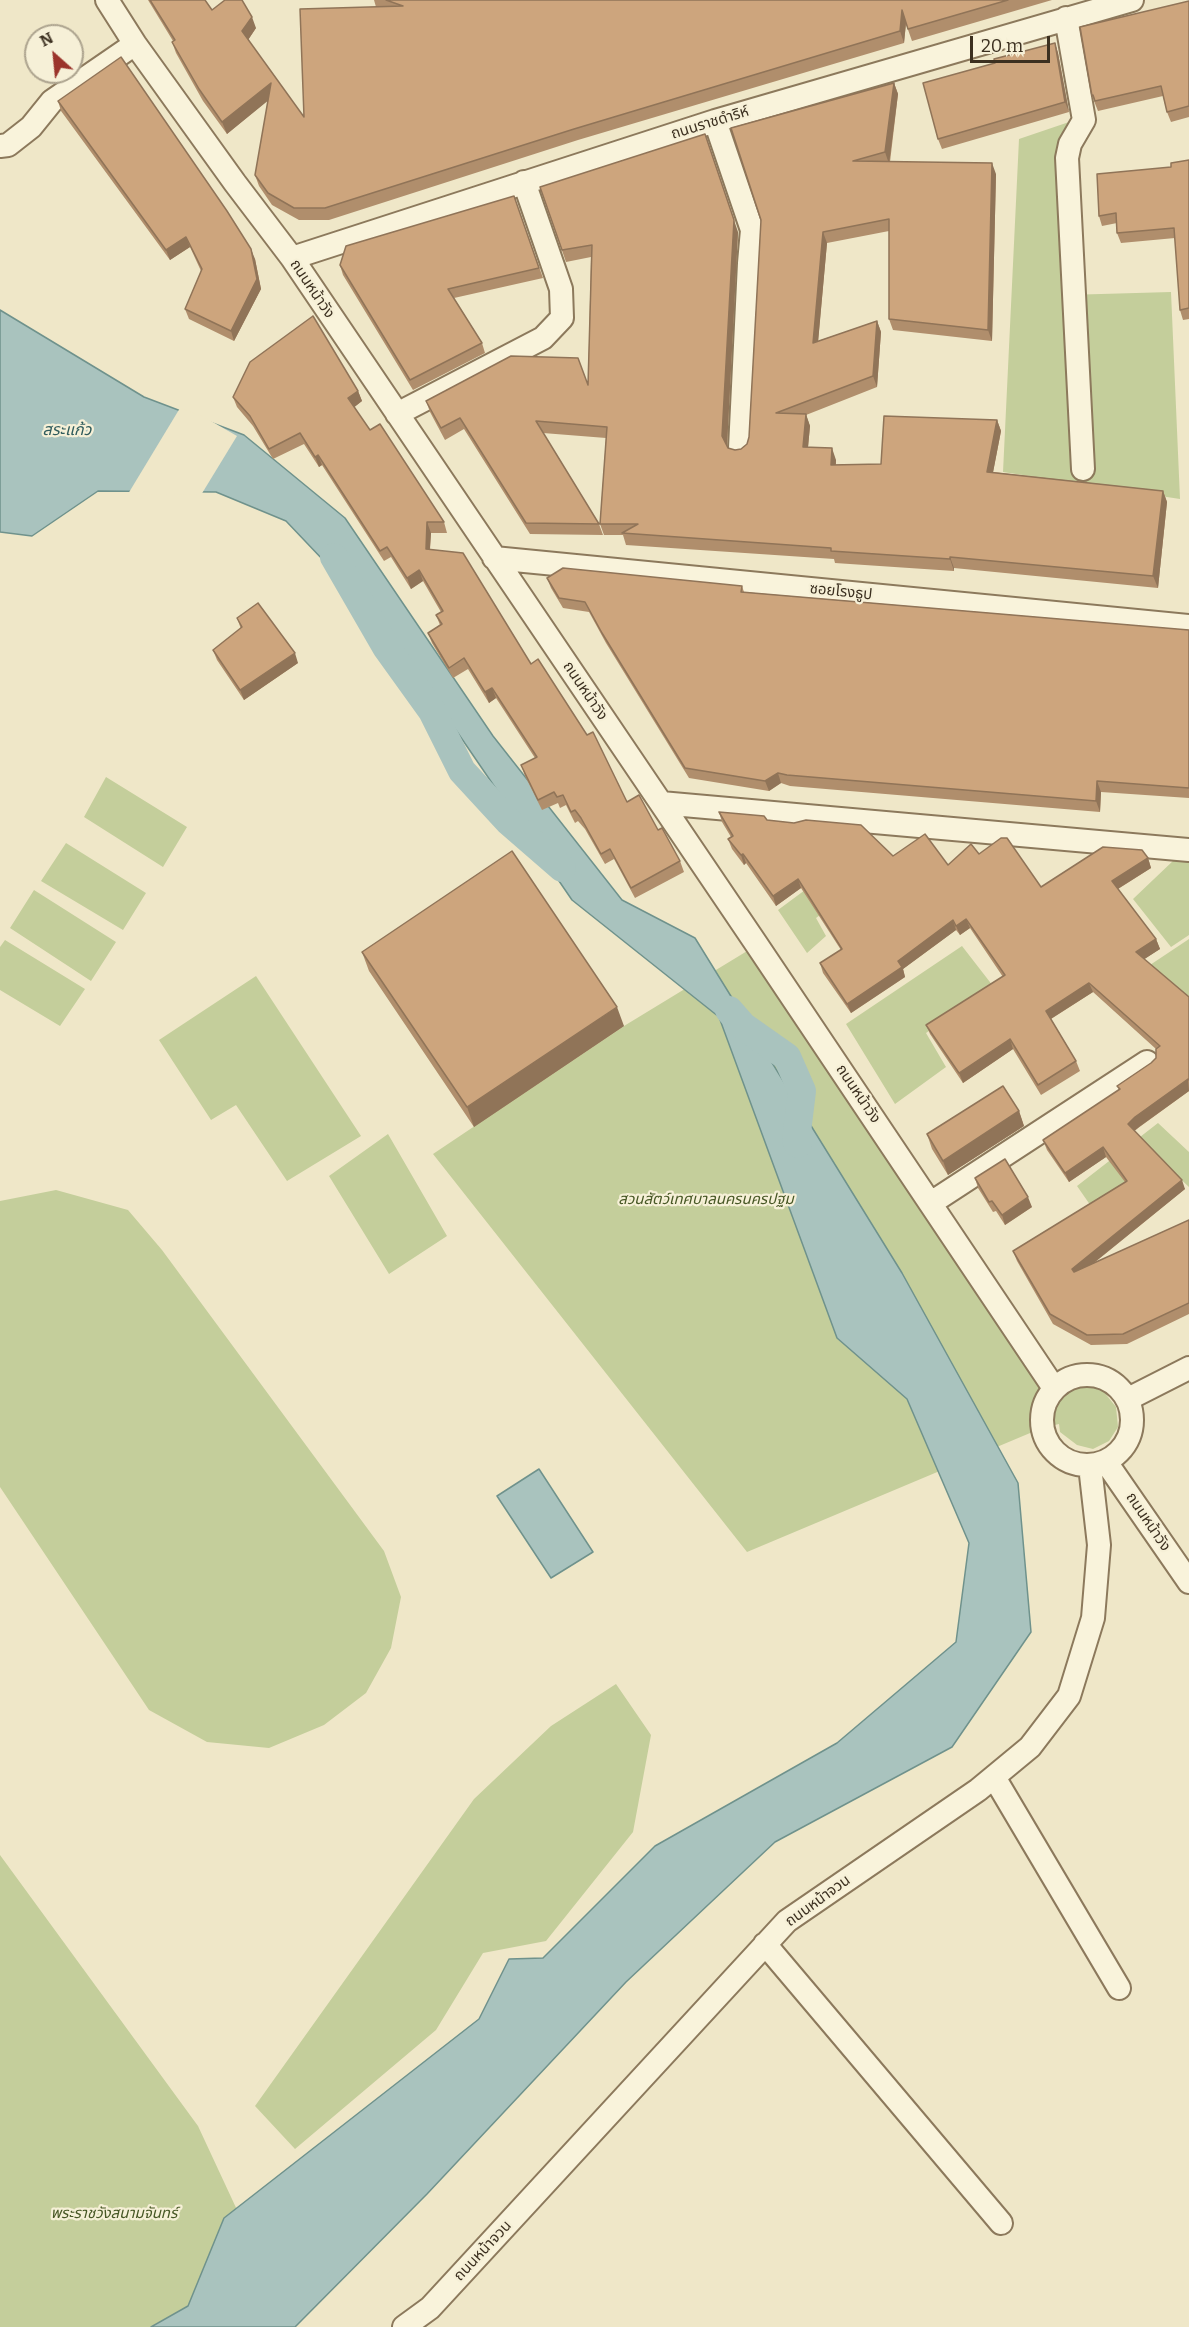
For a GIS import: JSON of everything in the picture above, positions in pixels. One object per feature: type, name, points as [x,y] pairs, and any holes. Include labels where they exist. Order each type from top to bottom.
[{"type":"street","name":"ถนนหน้าวัง","points":[[107,0],[135,44],[292,258],[932,1203],[1054,1388]]},
{"type":"street","name":"ถนนราชดำริห์","points":[[292,258],[715,121],[1132,0]]},
{"type":"street","points":[[1066,18],[1084,120],[1070,144],[1067,158],[1083,469]]},
{"type":"street","points":[[0,146],[8,145],[31,127],[52,101],[135,44]]},
{"type":"street","points":[[715,121],[752,230],[740,448]]},
{"type":"street","points":[[397,414],[543,338],[562,318],[561,289],[524,182]]},
{"type":"street","name":"ซอยโรงธูป","points":[[494,558],[1189,626]]},
{"type":"street","points":[[661,803],[1189,850]]},
{"type":"street","points":[[932,1203],[1147,1062]]},
{"type":"street","points":[[1128,1399],[1189,1368]]},
{"type":"street","points":[[1080,1375],[1094,1375],[1108,1379],[1120,1388],[1128,1399],[1133,1413],[1133,1428],[1128,1442],[1119,1454],[1098,1464],[1075,1465],[1051,1449],[1041,1424],[1047,1398],[1054,1388],[1080,1375]]},
{"type":"street","name":"ถนนหน้าวัง","points":[[1098,1464],[1189,1582]]},
{"type":"street","name":"ถนนหน้าจวน","points":[[404,2327],[430,2308],[787,1921],[994,1777],[1030,1747],[1069,1696],[1093,1618],[1099,1545],[1098,1464]]},
{"type":"street","points":[[994,1777],[1119,1988]]},
{"type":"street","points":[[765,1944],[1001,2223]]},
{"type":"green space","points":[[1075,120],[1066,295],[1171,292],[1180,499],[1003,472],[1019,139]]},
{"type":"green space","points":[[106,777],[187,827],[163,867],[84,817]]},
{"type":"green space","points":[[874,839],[894,861],[816,918],[826,936],[807,953],[778,910]]},
{"type":"green space","points":[[66,843],[146,893],[123,930],[41,881]]},
{"type":"green space","points":[[1175,859],[1189,859],[1189,935],[1171,947],[1133,899]]},
{"type":"green space","points":[[34,890],[116,942],[91,981],[10,928]]},
{"type":"green space","points":[[1189,939],[1189,1002],[1150,965]]},
{"type":"green space","points":[[5,940],[85,989],[60,1026],[0,990],[0,947]]},
{"type":"green space","name":"สวนสัตว์เทศบาลนครนครปฐม","points":[[757,945],[1065,1394],[1085,1384],[1104,1392],[1116,1407],[1118,1427],[1109,1441],[1093,1449],[1077,1445],[1060,1432],[1059,1424],[1042,1428],[747,1552],[433,1154],[624,1026]]},
{"type":"green space","points":[[962,946],[993,986],[926,1033],[946,1067],[895,1104],[846,1024]]},
{"type":"green space","points":[[256,976],[361,1136],[287,1181],[236,1105],[211,1120],[159,1040]]},
{"type":"green space","points":[[1158,1123],[1189,1152],[1189,1187],[1157,1157],[1093,1209],[1077,1186]]},
{"type":"green space","points":[[388,1134],[447,1236],[389,1274],[329,1176]]},
{"type":"green space","points":[[56,1190],[128,1210],[162,1250],[384,1551],[401,1597],[391,1648],[366,1693],[324,1725],[269,1748],[207,1742],[149,1710],[0,1487],[0,1201]]},
{"type":"green space","points":[[616,1684],[651,1735],[633,1832],[546,1941],[483,1953],[436,2030],[295,2149],[255,2106],[474,1799],[551,1726]]},
{"type":"green space","name":"พระราชวังสนามจันทร์","points":[[0,1855],[198,2126],[238,2212],[220,2327],[0,2327]]},
{"type":"water","name":"สระแก้ว","points":[[0,310],[144,397],[244,435],[345,518],[493,736],[622,900],[695,938],[902,1273],[1018,1483],[1031,1632],[952,1747],[775,1842],[626,1982],[427,2194],[295,2327],[151,2327],[188,2306],[224,2218],[479,2019],[509,1959],[543,1958],[655,1846],[837,1743],[956,1642],[969,1543],[907,1399],[837,1338],[719,1017],[572,900],[382,622],[286,521],[216,492],[98,491],[32,536],[0,532]]},
{"type":"water","points":[[539,1469],[593,1552],[551,1578],[497,1496]]},
{"type":"pier","points":[[180,408],[204,417],[237,436],[201,495],[128,494]]},
{"type":"building","points":[[150,0],[205,0],[212,10],[225,0],[242,0],[252,17],[242,31],[304,117],[300,9],[403,6],[386,0],[1008,0],[908,29],[902,10],[900,31],[574,129],[325,208],[294,208],[268,193],[255,175],[271,83],[222,122],[199,89],[172,42],[175,40]]},
{"type":"building","points":[[1189,1],[1189,106],[1167,112],[1161,86],[1095,101],[1092,96],[1080,27]]},
{"type":"building","points":[[1055,43],[1065,102],[938,139],[923,83],[995,63],[994,59]]},
{"type":"building","points":[[121,57],[251,249],[257,279],[231,331],[185,309],[202,269],[186,237],[166,250],[58,101]]},
{"type":"building","points":[[894,83],[885,152],[853,161],[992,163],[988,330],[889,319],[889,219],[823,232],[813,343],[877,321],[873,376],[776,413],[806,414],[803,447],[832,448],[831,465],[881,464],[884,416],[997,420],[987,472],[1163,491],[1153,576],[950,557],[950,559],[831,551],[831,548],[622,533],[638,524],[600,524],[607,427],[536,421],[599,524],[526,523],[460,418],[441,428],[426,401],[511,356],[578,358],[588,385],[592,245],[562,250],[540,187],[705,134],[734,220],[722,436],[728,448],[741,449],[747,444],[749,437],[761,220],[731,128]]},
{"type":"building","points":[[1189,160],[1189,308],[1180,310],[1174,228],[1117,233],[1116,213],[1099,216],[1097,174],[1171,167],[1171,163]]},
{"type":"building","points":[[514,196],[539,268],[448,289],[482,343],[410,380],[340,265],[346,246]]},
{"type":"building","points":[[313,316],[358,391],[348,398],[370,430],[380,424],[444,522],[427,522],[426,549],[463,553],[531,664],[538,659],[587,735],[593,732],[627,802],[639,795],[658,830],[662,828],[680,861],[631,888],[610,849],[601,854],[581,818],[575,810],[571,812],[563,795],[557,797],[554,792],[538,800],[521,765],[537,757],[492,688],[485,692],[464,658],[449,668],[428,633],[442,624],[436,615],[443,611],[419,570],[407,578],[387,547],[380,551],[318,455],[315,457],[300,433],[269,449],[250,416],[233,397],[250,362]]},
{"type":"building","points":[[563,568],[742,586],[741,592],[1189,630],[1189,788],[1097,781],[1096,801],[778,773],[765,781],[685,768],[585,602],[559,598],[547,578]]},
{"type":"building","points":[[258,603],[295,653],[240,690],[213,650],[242,627],[237,618]]},
{"type":"building","points":[[719,812],[764,816],[767,820],[794,823],[806,820],[861,825],[893,856],[925,834],[948,865],[971,844],[979,854],[1001,838],[1007,838],[1041,887],[1103,847],[1142,850],[1148,858],[1112,881],[1156,939],[1136,952],[1189,997],[1189,1080],[1128,1124],[1182,1180],[1072,1269],[1074,1272],[1189,1220],[1189,1303],[1123,1334],[1087,1335],[1050,1314],[1013,1251],[1127,1181],[1103,1147],[1065,1173],[1043,1140],[1120,1089],[1117,1086],[1156,1058],[1156,1049],[1160,1046],[1089,983],[1046,1011],[1076,1061],[1038,1085],[1010,1039],[959,1073],[926,1025],[1005,975],[966,919],[956,926],[953,920],[898,961],[902,967],[847,1004],[820,963],[842,949],[798,879],[773,896],[743,854],[741,855],[728,839],[733,836]]},
{"type":"building","points":[[512,851],[617,1007],[467,1107],[362,952]]},
{"type":"building","points":[[1003,1086],[1019,1111],[943,1161],[927,1134]]},
{"type":"building","points":[[1005,1159],[1028,1197],[1002,1215],[992,1201],[989,1202],[975,1178]]},
{"type":"waterway","points":[[334,557],[386,647],[432,711],[462,771],[509,822],[562,868]]},
{"type":"waterway","points":[[729,1010],[743,1026],[787,1057],[802,1091],[796,1140],[798,1144]]}]
